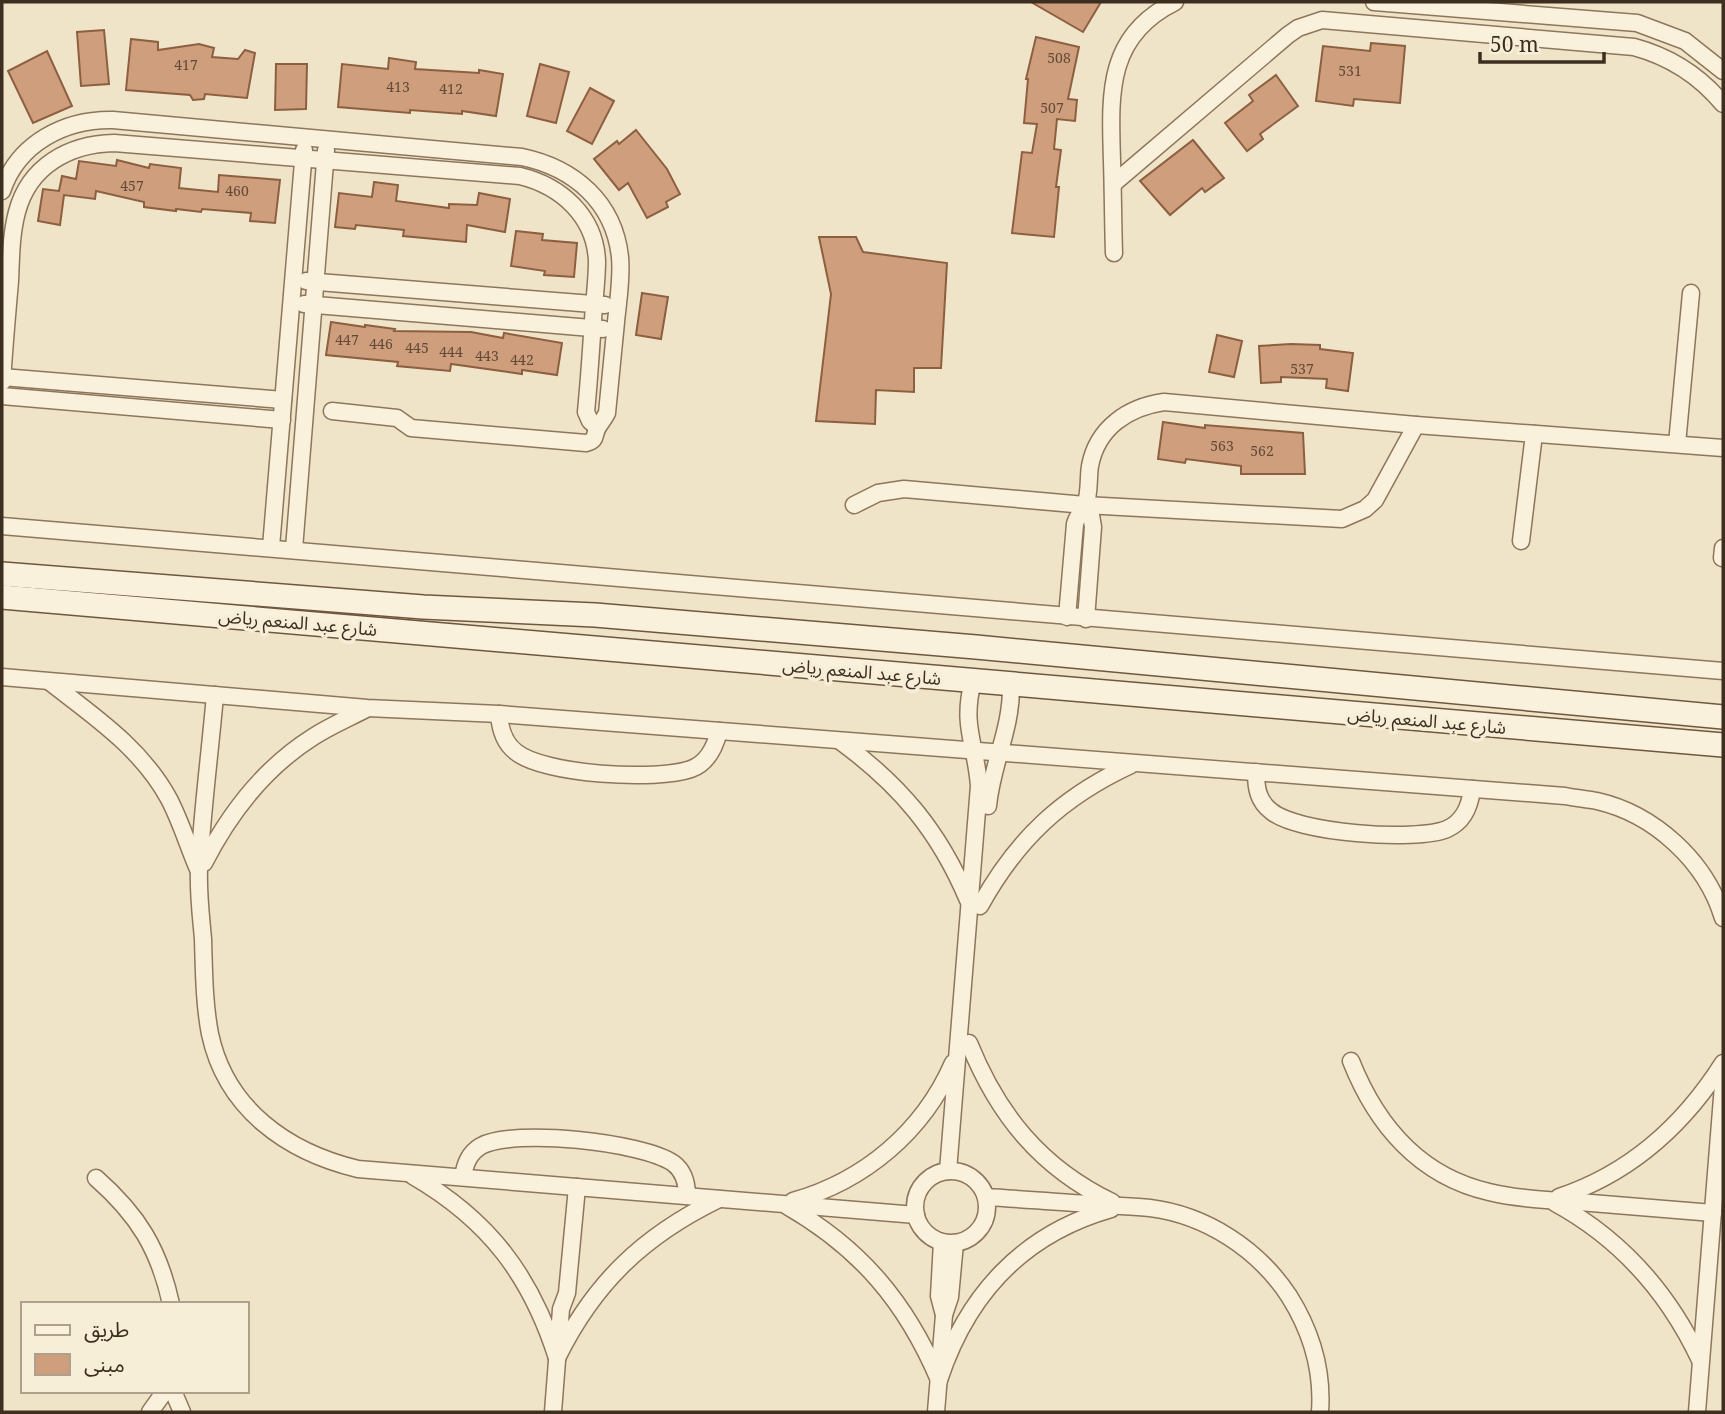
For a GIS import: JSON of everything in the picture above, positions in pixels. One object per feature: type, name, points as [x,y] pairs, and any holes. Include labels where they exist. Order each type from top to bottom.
[{"type":"street","points":[[1114,253],[1111,96],[1119,62],[1130,39],[1146,18],[1175,2]]},
{"type":"street","points":[[1366,23],[1367,2]]},
{"type":"street","points":[[1374,2],[1637,23],[1685,41],[1723,71]]},
{"type":"street","points":[[1113,184],[1298,28],[1322,20],[1634,47],[1662,56],[1688,70],[1711,89],[1723,104]]},
{"type":"street","points":[[2,191],[11,171],[33,145],[55,131],[79,122],[113,120],[522,157],[559,168],[575,178],[602,205],[611,222],[620,260],[607,413],[597,427],[594,440],[586,443],[411,428],[397,418],[332,411]]},
{"type":"street","points":[[271,547],[304,137]]},
{"type":"street","points":[[294,549],[327,139]]},
{"type":"street","points":[[2,382],[17,212],[30,183],[52,160],[82,146],[106,144],[520,176],[548,186],[573,204],[589,229],[597,259],[586,412],[597,427]]},
{"type":"street","points":[[293,280],[618,306]]},
{"type":"street","points":[[1677,444],[1691,293]]},
{"type":"street","points":[[291,303],[615,330]]},
{"type":"street","points":[[2,377],[283,400]]},
{"type":"street","points":[[2,396],[282,420]]},
{"type":"street","points":[[1067,617],[1075,524],[1078,513],[1085,505],[1091,463],[1102,436],[1123,416],[1150,404],[1164,402],[1416,425],[1723,448]]},
{"type":"street","points":[[854,505],[878,493],[904,489],[1085,505],[1342,519],[1365,509],[1375,500],[1416,425]]},
{"type":"street","points":[[1521,541],[1534,434]]},
{"type":"street","points":[[1085,505],[1091,515],[1093,527],[1086,618]]},
{"type":"street","points":[[2,526],[1723,671]]},
{"type":"street","name":"شارع عبد المنعم رياض","points":[[2,574],[423,607],[595,615],[976,647],[1723,717]]},
{"type":"street","name":"شارع عبد المنعم رياض","points":[[2,597],[1723,745]]},
{"type":"street","points":[[975,905],[979,786],[967,716],[976,647]]},
{"type":"street","points":[[953,1171],[975,905],[990,787],[1008,726],[1013,651]]},
{"type":"street","points":[[2,677],[367,708],[719,731],[1564,796],[1598,801],[1629,812],[1658,829],[1684,851],[1705,877],[1723,918]]},
{"type":"street","points":[[50,682],[101,721],[139,756],[169,798],[199,872]]},
{"type":"street","points":[[215,695],[199,872],[207,1017],[221,1065],[235,1091],[276,1134],[301,1150],[329,1162],[358,1169],[916,1215]]},
{"type":"street","points":[[199,872],[240,803],[275,766],[315,735],[367,708]]},
{"type":"street","points":[[499,715],[503,737],[518,754],[528,760],[592,773],[625,775],[690,769],[712,751],[719,731]]},
{"type":"street","points":[[840,741],[888,778],[915,808],[944,850],[975,905]]},
{"type":"street","points":[[975,905],[1033,831],[1080,792],[1133,763]]},
{"type":"street","points":[[1256,772],[1259,796],[1273,814],[1315,827],[1347,832],[1390,834],[1445,830],[1461,817],[1467,808],[1472,789]]},
{"type":"street","points":[[784,1204],[838,1185],[887,1153],[910,1131],[929,1107],[963,1047]]},
{"type":"street","points":[[963,1047],[993,1095],[1027,1141],[1071,1178],[1121,1206]]},
{"type":"street","points":[[1351,1061],[1363,1091],[1380,1119],[1402,1144],[1427,1164],[1456,1180],[1487,1192],[1550,1200],[1713,1213]]},
{"type":"street","points":[[1550,1200],[1603,1179],[1652,1147],[1693,1107],[1723,1063]]},
{"type":"street","points":[[1697,1412],[1723,1085]]},
{"type":"street","points":[[463,1177],[473,1152],[489,1143],[549,1138],[578,1140],[608,1144],[665,1159],[680,1170],[685,1178],[687,1196]]},
{"type":"street","points":[[953,1171],[978,1183],[986,1197],[987,1207],[981,1227],[965,1240],[949,1242],[925,1232],[916,1215],[917,1195],[922,1185],[929,1178],[953,1171]]},
{"type":"street","points":[[408,1173],[460,1206],[503,1250],[536,1301],[557,1358]]},
{"type":"street","points":[[96,1178],[132,1213],[146,1234],[158,1256],[170,1302]]},
{"type":"street","points":[[553,1412],[561,1309],[567,1293],[571,1186]]},
{"type":"street","points":[[986,1197],[1150,1208],[1207,1224],[1234,1240],[1259,1260],[1297,1309],[1310,1338],[1318,1368],[1320,1412]]},
{"type":"street","points":[[557,1358],[585,1307],[623,1263],[668,1226],[720,1199]]},
{"type":"street","points":[[1550,1200],[1598,1229],[1640,1267],[1675,1312],[1701,1362]]},
{"type":"street","points":[[784,1204],[839,1241],[886,1287],[916,1331],[939,1380]]},
{"type":"street","points":[[939,1380],[947,1353],[975,1303],[1015,1259],[1065,1226],[1121,1206]]},
{"type":"street","points":[[936,1412],[944,1315],[939,1296],[949,1242]]},
{"type":"street","points":[[150,1412],[167,1393]]},
{"type":"street","points":[[168,1412],[169,1393]]},
{"type":"street","points":[[170,1393],[182,1412]]},
{"type":"building","points":[[1031,2],[1101,2],[1083,32]]},
{"type":"building","points":[[104,30],[109,84],[81,86],[77,32]]},
{"type":"building","points":[[1036,37],[1079,47],[1068,99],[1077,100],[1075,121],[1057,119],[1054,149],[1061,150],[1054,237],[1012,233],[1022,152],[1032,153],[1037,124],[1024,123],[1026,79]]},
{"type":"building","points":[[131,39],[158,42],[158,50],[199,44],[214,48],[212,57],[238,59],[245,50],[255,53],[247,98],[205,94],[204,99],[193,100],[190,95],[126,90]]},
{"type":"building","points":[[1371,43],[1405,46],[1400,103],[1354,99],[1353,106],[1316,101],[1323,46],[1370,51]]},
{"type":"building","points":[[47,51],[72,106],[33,123],[8,71]]},
{"type":"building","points":[[389,58],[416,62],[415,69],[479,73],[479,70],[503,74],[496,116],[462,111],[462,114],[410,110],[410,113],[338,107],[342,64],[388,69]]},
{"type":"building","points":[[276,64],[307,64],[306,109],[275,110]]},
{"type":"building","points":[[540,64],[569,72],[556,123],[527,116]]},
{"type":"building","points":[[1276,75],[1298,106],[1260,134],[1263,139],[1247,151],[1225,123],[1253,101],[1249,95]]},
{"type":"building","points":[[590,88],[614,101],[592,144],[567,131]]},
{"type":"building","points":[[636,130],[667,169],[680,194],[666,202],[668,207],[647,218],[628,183],[619,190],[594,159]]},
{"type":"building","points":[[1193,140],[1224,178],[1205,192],[1202,188],[1170,215],[1140,181]]},
{"type":"building","points":[[117,160],[149,168],[150,164],[181,168],[179,188],[218,192],[219,175],[280,180],[275,223],[250,221],[251,213],[202,209],[201,212],[176,211],[144,207],[144,202],[96,191],[95,199],[64,195],[60,225],[38,221],[43,189],[59,191],[62,176],[76,179],[79,161],[116,166]]},
{"type":"building","points":[[374,182],[398,185],[396,201],[449,208],[449,204],[477,205],[479,193],[510,199],[505,232],[467,225],[466,242],[403,236],[404,230],[356,225],[355,229],[335,227],[339,193],[372,197]]},
{"type":"building","points":[[516,231],[543,234],[542,240],[577,243],[574,277],[544,275],[545,271],[511,266]]},
{"type":"building","points":[[819,237],[856,237],[863,252],[947,263],[941,368],[914,368],[914,392],[876,390],[875,424],[816,421],[831,294]]},
{"type":"building","points":[[642,293],[668,297],[661,339],[636,335]]},
{"type":"building","points":[[331,322],[395,329],[394,331],[471,332],[503,338],[504,333],[562,343],[557,375],[522,370],[522,374],[451,364],[450,371],[397,366],[398,362],[326,355]]},
{"type":"building","points":[[1217,335],[1242,341],[1234,377],[1209,372]]},
{"type":"building","points":[[1320,345],[1320,349],[1353,353],[1348,391],[1326,388],[1327,379],[1281,377],[1281,382],[1261,383],[1259,346]]},
{"type":"building","points":[[1163,422],[1205,428],[1205,425],[1303,433],[1305,474],[1241,474],[1241,466],[1186,459],[1185,463],[1158,459]]}]
